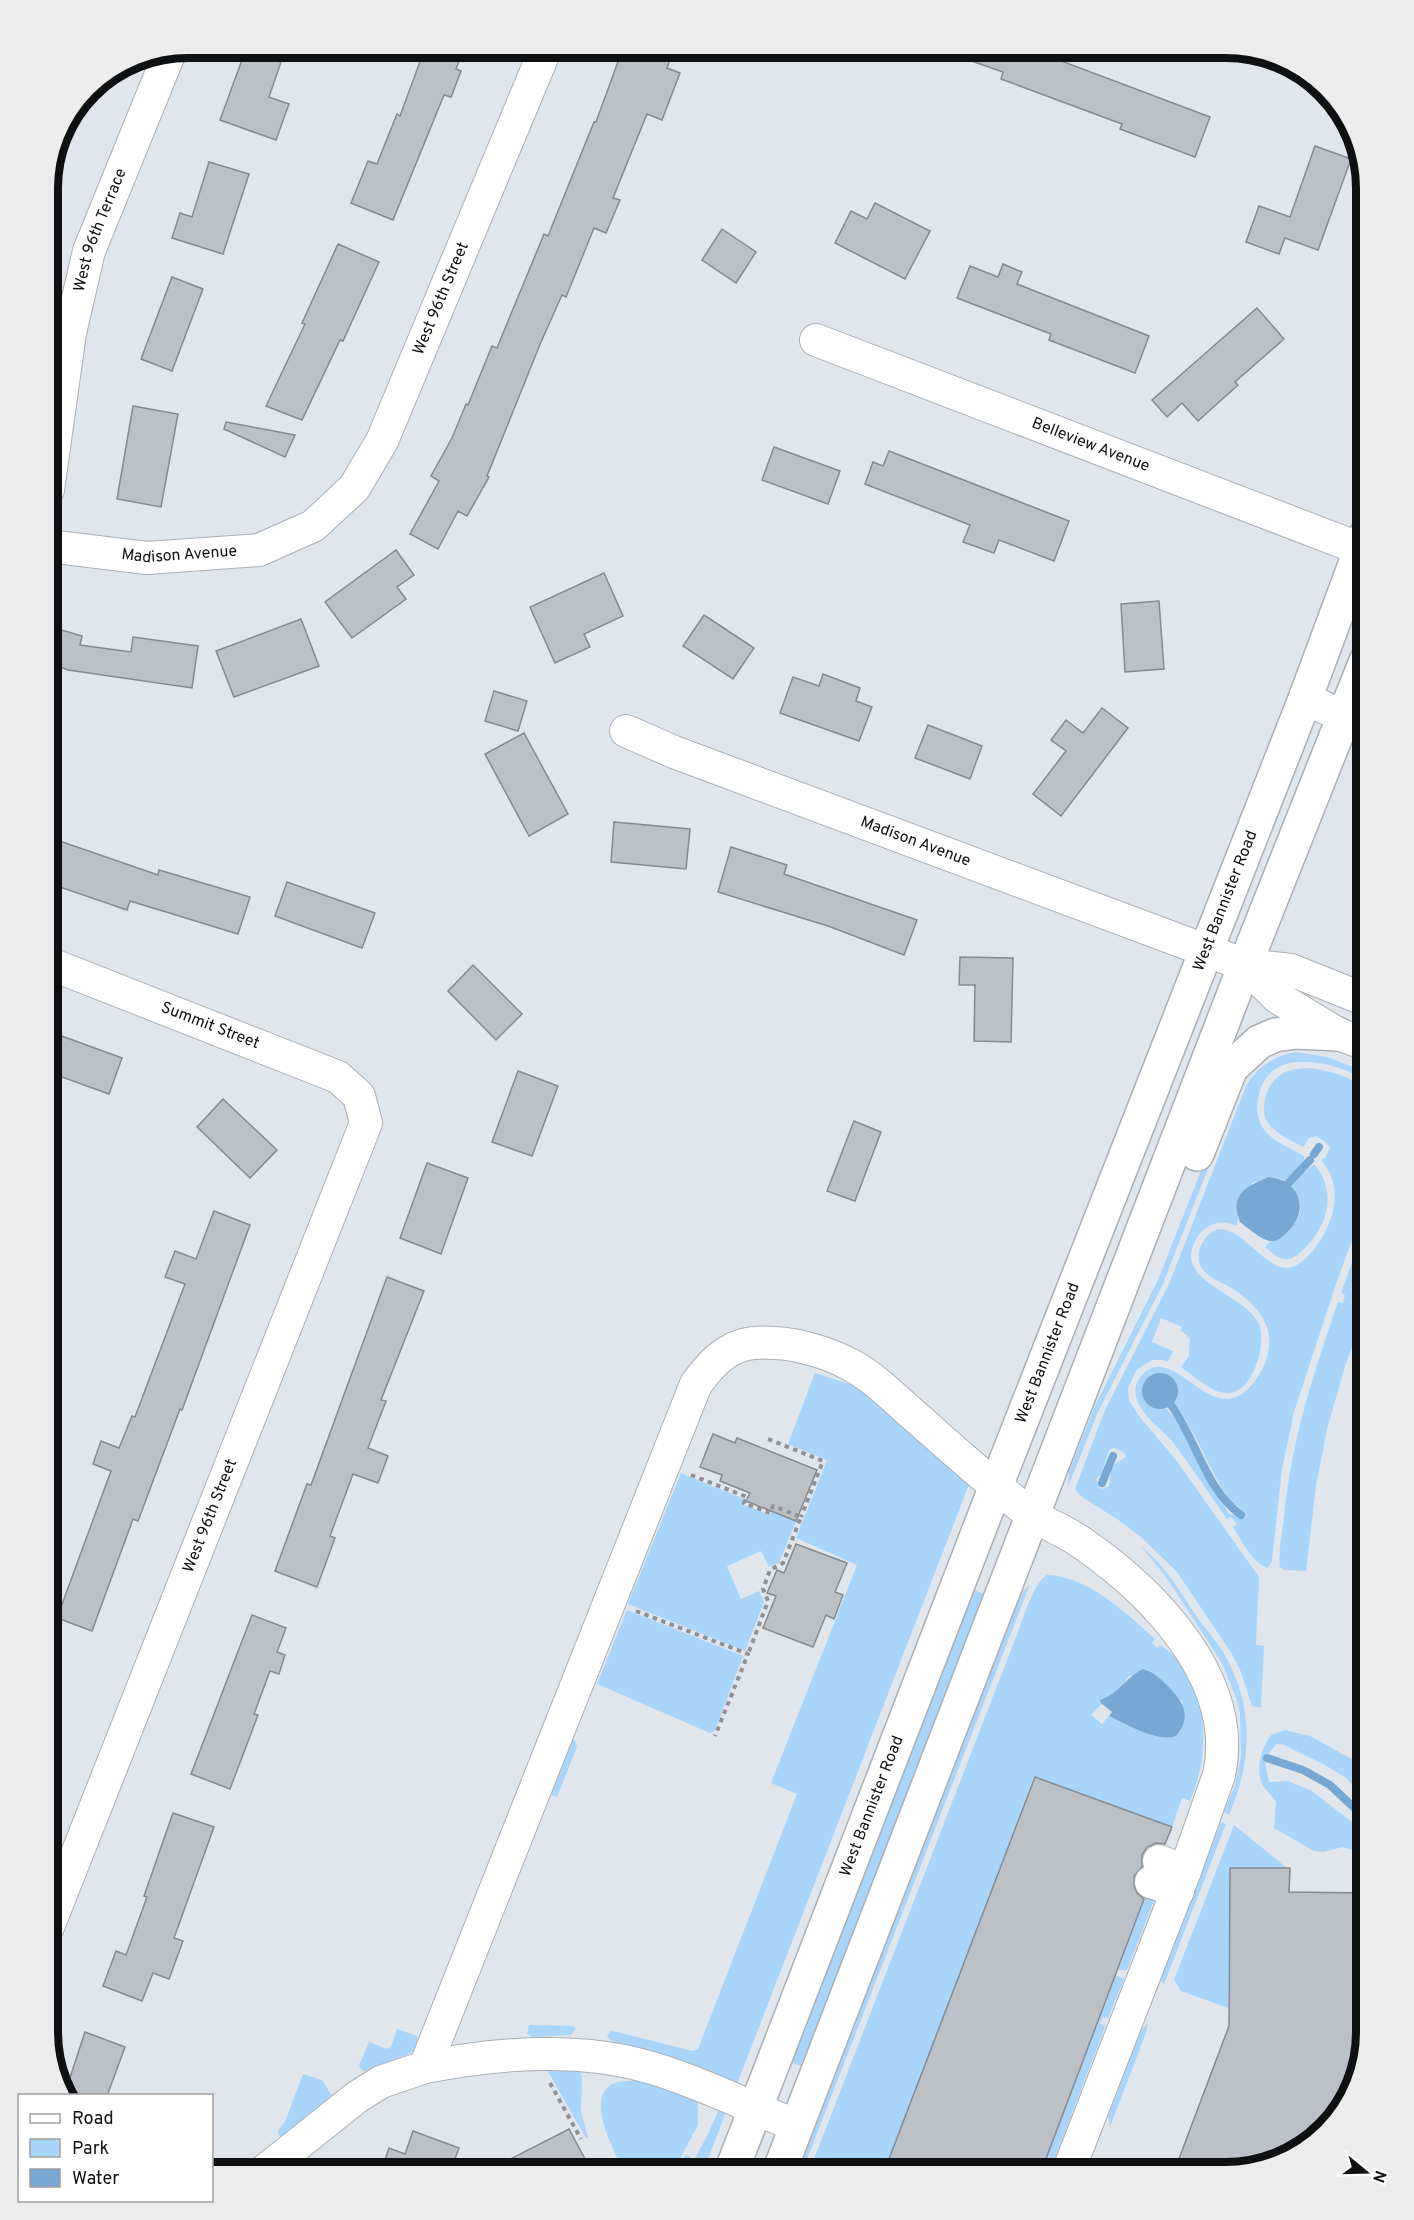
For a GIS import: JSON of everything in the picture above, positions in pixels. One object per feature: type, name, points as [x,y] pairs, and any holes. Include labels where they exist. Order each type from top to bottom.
[{"type":"main road","name":"West Bannister Road","points":[[735,2162],[1356,566]]},
{"type":"main road","points":[[783,2162],[1245,964],[1355,721]]},
{"type":"main road","points":[[1111,1315],[1150,1272],[1231,1068],[1258,1042],[1275,1035],[1295,1032],[1352,1039]]},
{"type":"street","name":"West 96th Street","points":[[305,529],[313,526],[354,488],[382,441],[541,59]]},
{"type":"street","name":"West 96th Terrace","points":[[59,412],[70,333],[89,251],[167,61]]},
{"type":"street","name":"Belleview Avenue","points":[[816,340],[1356,542]]},
{"type":"street","name":"Madison Avenue","points":[[59,547],[147,558],[259,550],[305,529]]},
{"type":"street","points":[[1305,699],[1355,721]]},
{"type":"street","name":"Madison Avenue","points":[[626,731],[685,756],[1245,964]]},
{"type":"street","points":[[1245,964],[1291,970],[1356,996]]},
{"type":"street","points":[[1245,964],[1277,997],[1352,1039]]},
{"type":"street","name":"Summit Street","points":[[59,967],[338,1077],[359,1096],[361,1103]]},
{"type":"street","name":"West 96th Street","points":[[58,1902],[366,1123],[361,1103]]},
{"type":"street","points":[[424,2067],[696,1384],[714,1363],[742,1345],[758,1342],[787,1344],[848,1363],[872,1378],[1032,1515],[1080,1541],[1118,1569],[1148,1597],[1175,1630],[1210,1682],[1223,1736],[1223,1760],[1213,1795],[1168,1876],[1071,2162]]},
{"type":"street","points":[[277,2161],[357,2097],[381,2082],[424,2067],[510,2054],[583,2056],[622,2061],[673,2075],[797,2126]]},
{"type":"path","points":[[715,1736],[768,1601],[763,1589],[770,1570],[783,1563],[823,1461],[768,1439]]},
{"type":"path","points":[[688,1474],[747,1497],[744,1503],[770,1513],[773,1506],[801,1517]]},
{"type":"path","points":[[634,1610],[748,1654]]},
{"type":"path","points":[[549,2081],[581,2139]]},
{"type":"green space","points":[[1296,1052],[1327,1057],[1356,1068],[1356,1075],[1336,1067],[1302,1062],[1287,1064],[1273,1071],[1263,1082],[1258,1100],[1259,1120],[1273,1139],[1304,1156],[1304,1163],[1285,1181],[1272,1178],[1252,1183],[1238,1217],[1237,1226],[1224,1223],[1211,1225],[1202,1231],[1194,1243],[1191,1259],[1195,1270],[1216,1288],[1241,1304],[1259,1324],[1261,1343],[1256,1366],[1245,1385],[1238,1391],[1223,1393],[1216,1391],[1181,1367],[1189,1356],[1190,1338],[1181,1331],[1182,1327],[1161,1318],[1152,1342],[1173,1351],[1168,1362],[1153,1360],[1145,1364],[1136,1371],[1128,1388],[1129,1400],[1139,1416],[1176,1460],[1259,1577],[1256,1645],[1264,1646],[1261,1708],[1252,1706],[1241,1672],[1232,1654],[1177,1572],[1142,1538],[1082,1497],[1075,1489],[1105,1410],[1169,1284],[1246,1086],[1261,1068],[1274,1059]],"holes":[[[1114,1448],[1124,1452],[1126,1457],[1112,1468],[1109,1486],[1102,1489],[1099,1487],[1096,1479],[1101,1474],[1109,1450]]]},
{"type":"green space","points":[[1253,1066],[1242,1082],[1162,1286],[1098,1412],[1068,1487],[1069,1472],[1095,1406],[1158,1280],[1237,1079]]},
{"type":"green space","points":[[1306,1068],[1321,1070],[1356,1082],[1356,1229],[1294,1412],[1282,1469],[1272,1561],[1268,1568],[1252,1557],[1233,1527],[1237,1524],[1231,1517],[1227,1519],[1175,1445],[1142,1410],[1135,1390],[1140,1377],[1155,1367],[1169,1369],[1213,1396],[1228,1399],[1244,1392],[1260,1373],[1269,1348],[1269,1336],[1261,1315],[1244,1297],[1206,1273],[1199,1263],[1199,1255],[1204,1240],[1214,1231],[1224,1229],[1235,1234],[1277,1266],[1288,1268],[1297,1265],[1308,1256],[1325,1233],[1334,1208],[1335,1195],[1329,1171],[1321,1160],[1326,1157],[1330,1147],[1316,1136],[1309,1138],[1303,1147],[1280,1134],[1265,1118],[1264,1105],[1267,1091],[1274,1080],[1291,1070]],"holes":[[[1176,1399],[1173,1402],[1221,1485],[1230,1499],[1242,1510],[1241,1515],[1229,1514],[1192,1451],[1180,1424],[1167,1409],[1159,1409]]]},
{"type":"green space","points":[[1314,1164],[1326,1185],[1328,1196],[1320,1229],[1296,1256],[1291,1259],[1279,1258],[1265,1247],[1288,1230],[1298,1218],[1300,1204],[1291,1187]]},
{"type":"green space","points":[[1356,1251],[1356,1337],[1327,1429],[1316,1486],[1306,1571],[1284,1570],[1280,1567],[1280,1542],[1292,1461],[1320,1355],[1338,1302],[1343,1303],[1345,1295],[1341,1293]]},
{"type":"green space","points":[[815,1373],[865,1389],[970,1482],[737,2084],[681,2060],[612,2041],[607,2037],[610,2031],[618,2032],[693,2051],[698,2049],[797,1794],[771,1783],[857,1565],[796,1538],[827,1460],[788,1444]]},
{"type":"green space","points":[[681,1473],[744,1499],[742,1504],[770,1515],[773,1509],[797,1519],[779,1563],[769,1567],[761,1551],[727,1566],[741,1599],[759,1591],[764,1602],[745,1651],[628,1604]]},
{"type":"green space","points":[[1141,1546],[1165,1570],[1220,1647],[1239,1688],[1247,1730],[1246,1751],[1243,1772],[1229,1815],[1224,1812],[1235,1785],[1241,1756],[1240,1713],[1236,1698],[1222,1663],[1166,1577]]},
{"type":"green space","points":[[1047,1575],[1062,1577],[1092,1589],[1132,1618],[1155,1639],[1152,1643],[1157,1648],[1160,1645],[1164,1647],[1180,1664],[1199,1703],[1204,1735],[1200,1768],[1190,1801],[1182,1798],[1172,1827],[1034,1777],[888,2162],[813,2162],[1030,1601],[1037,1585]],"holes":[[[1129,1676],[1157,1676],[1183,1703],[1132,1727],[1109,1716],[1102,1724],[1091,1715],[1121,1687]]]},
{"type":"green space","points":[[1030,1584],[806,2162],[800,2162],[1019,1599]]},
{"type":"green space","points":[[974,1590],[986,1595],[806,2057],[801,2066],[790,2062]]},
{"type":"green space","points":[[627,1610],[743,1656],[715,1730],[710,1733],[597,1684]]},
{"type":"green space","points":[[1285,1730],[1310,1736],[1356,1761],[1356,1788],[1346,1778],[1325,1765],[1284,1745],[1277,1744],[1269,1753],[1266,1771],[1269,1782],[1288,1781],[1312,1791],[1356,1825],[1356,1851],[1343,1847],[1323,1852],[1314,1851],[1274,1828],[1276,1802],[1264,1787],[1260,1776],[1263,1751],[1271,1735]]},
{"type":"green space","points":[[575,1740],[577,1747],[557,1797],[547,1793],[569,1741]]},
{"type":"green space","points":[[1221,1822],[1226,1824],[1164,1984],[1160,1981]]},
{"type":"green space","points":[[1234,1825],[1287,1868],[1230,1868],[1228,2008],[1181,1991],[1174,1980]]},
{"type":"green space","points":[[1148,1889],[1155,1898],[1127,1970],[1118,1970]]},
{"type":"green space","points":[[1115,1975],[1124,1979],[1108,2018],[1103,2017],[1100,2024],[1105,2025],[1103,2032],[1053,2162],[1044,2162]]},
{"type":"green space","points":[[1148,2023],[1110,2127],[1108,2116],[1140,2031]]},
{"type":"green space","points":[[529,2025],[576,2028],[571,2035],[533,2037],[527,2034]]},
{"type":"green space","points":[[397,2029],[417,2036],[418,2046],[415,2051],[368,2072],[363,2071],[359,2066],[369,2042],[387,2049],[391,2047]]},
{"type":"green space","points":[[546,2068],[580,2070],[582,2078],[581,2111],[588,2138],[586,2138]]},
{"type":"green space","points":[[303,2074],[322,2080],[332,2096],[283,2137],[278,2135],[278,2130],[285,2122]]},
{"type":"green space","points":[[647,2082],[698,2100],[698,2125],[681,2157],[683,2159],[687,2155],[694,2160],[719,2109],[726,2112],[707,2162],[619,2161],[604,2126],[601,2102],[604,2092],[612,2084]]},
{"type":"water","points":[[1268,1177],[1279,1179],[1295,1190],[1300,1207],[1293,1226],[1281,1238],[1273,1241],[1260,1237],[1240,1222],[1237,1212],[1238,1198],[1242,1193],[1253,1184]]},
{"type":"water","points":[[1160,1373],[1173,1378],[1178,1391],[1173,1404],[1160,1409],[1147,1404],[1142,1391],[1147,1378]]},
{"type":"water","points":[[1143,1669],[1162,1680],[1173,1691],[1184,1709],[1184,1722],[1176,1736],[1160,1737],[1133,1728],[1109,1716],[1112,1712],[1101,1703],[1100,1700],[1112,1694]]},
{"type":"building","points":[[242,59],[273,59],[281,62],[269,97],[289,104],[276,140],[220,120]]},
{"type":"building","points":[[421,59],[460,59],[456,69],[461,71],[451,97],[444,95],[393,220],[351,203],[368,161],[377,164],[397,114],[400,116]]},
{"type":"building","points":[[619,59],[670,59],[667,68],[680,73],[662,120],[647,114],[613,198],[620,200],[606,233],[594,228],[566,297],[562,295],[541,342],[487,476],[489,477],[467,516],[458,511],[438,549],[410,534],[439,481],[431,476],[452,438],[466,404],[468,405],[492,346],[497,348],[544,234],[548,236],[594,122],[596,122]]},
{"type":"building","points":[[966,59],[1056,59],[1210,117],[1195,157],[1120,129],[1122,124],[1001,79],[1003,72]]},
{"type":"building","points":[[1315,146],[1351,159],[1318,250],[1285,238],[1279,254],[1246,242],[1259,206],[1290,217]]},
{"type":"building","points":[[209,162],[249,174],[223,254],[172,238],[180,213],[192,217]]},
{"type":"building","points":[[875,203],[930,231],[905,279],[835,243],[851,211],[867,219]]},
{"type":"building","points":[[722,229],[756,252],[736,283],[702,260]]},
{"type":"building","points":[[338,244],[379,262],[343,341],[340,340],[302,420],[266,406],[305,324],[302,323]]},
{"type":"building","points":[[1003,264],[1022,272],[1017,284],[1149,336],[1135,373],[1049,340],[1051,334],[957,298],[970,266],[998,277]]},
{"type":"building","points":[[172,277],[203,289],[172,371],[141,359]]},
{"type":"building","points":[[1257,308],[1284,339],[1235,382],[1238,385],[1198,421],[1182,403],[1167,417],[1152,400]]},
{"type":"building","points":[[133,406],[178,414],[161,507],[117,499]]},
{"type":"building","points":[[226,422],[295,435],[285,457],[224,429]]},
{"type":"building","points":[[774,447],[840,471],[828,504],[762,480]]},
{"type":"building","points":[[889,451],[1069,521],[1054,561],[999,540],[994,553],[963,542],[970,525],[865,484],[873,462],[883,466]]},
{"type":"building","points":[[396,550],[414,575],[397,587],[406,599],[352,638],[325,602]]},
{"type":"building","points":[[604,573],[623,616],[584,634],[590,647],[555,663],[530,607]]},
{"type":"building","points":[[1159,601],[1164,669],[1125,672],[1121,604]]},
{"type":"building","points":[[704,615],[754,648],[733,679],[683,646]]},
{"type":"building","points":[[301,619],[319,666],[234,697],[216,651]]},
{"type":"building","points":[[59,629],[82,636],[80,645],[131,652],[133,637],[198,646],[192,688],[59,667]]},
{"type":"building","points":[[823,674],[860,688],[856,701],[872,707],[859,741],[780,713],[793,677],[819,686]]},
{"type":"building","points":[[494,691],[527,701],[518,731],[485,721]]},
{"type":"building","points":[[1102,708],[1128,728],[1061,816],[1033,794],[1066,751],[1051,740],[1066,720],[1083,733]]},
{"type":"building","points":[[928,725],[982,746],[970,779],[915,758]]},
{"type":"building","points":[[524,733],[568,814],[529,836],[485,754]]},
{"type":"building","points":[[614,822],[690,829],[686,869],[611,862]]},
{"type":"building","points":[[59,841],[158,875],[159,870],[250,897],[238,934],[130,901],[127,910],[59,887]]},
{"type":"building","points":[[731,847],[787,865],[784,874],[917,920],[904,955],[828,926],[718,892]]},
{"type":"building","points":[[287,882],[375,913],[362,948],[275,916]]},
{"type":"building","points":[[960,957],[1013,958],[1011,1042],[974,1041],[975,985],[959,985]]},
{"type":"building","points":[[473,965],[522,1014],[496,1040],[448,991]]},
{"type":"building","points":[[59,1035],[122,1058],[109,1094],[59,1076]]},
{"type":"building","points":[[518,1071],[558,1086],[532,1156],[492,1142]]},
{"type":"building","points":[[223,1099],[277,1150],[250,1178],[197,1127]]},
{"type":"building","points":[[854,1121],[881,1132],[855,1201],[827,1191]]},
{"type":"building","points":[[427,1163],[468,1178],[441,1254],[400,1238]]},
{"type":"building","points":[[214,1211],[250,1225],[182,1410],[180,1409],[138,1521],[133,1519],[92,1631],[58,1618],[58,1615],[111,1471],[93,1464],[101,1441],[119,1448],[132,1416],[135,1417],[185,1284],[165,1277],[175,1251],[196,1259]]},
{"type":"building","points":[[387,1277],[424,1291],[381,1400],[386,1401],[368,1448],[388,1456],[378,1483],[353,1474],[330,1536],[335,1538],[317,1587],[275,1571],[307,1484],[311,1485]]},
{"type":"building","points":[[713,1434],[735,1443],[737,1438],[817,1470],[796,1521],[746,1501],[750,1493],[720,1481],[722,1475],[700,1467]]},
{"type":"building","points":[[796,1544],[847,1563],[835,1592],[843,1595],[834,1619],[826,1615],[813,1647],[763,1628],[776,1596],[767,1593],[777,1570],[784,1573]]},
{"type":"building","points":[[252,1615],[286,1628],[277,1652],[285,1655],[279,1674],[270,1671],[254,1714],[258,1715],[230,1789],[191,1774]]},
{"type":"building","points":[[1035,1777],[1172,1827],[1165,1844],[1156,1843],[1147,1847],[1142,1855],[1142,1867],[1134,1876],[1137,1893],[1144,1899],[1045,2162],[888,2162]]},
{"type":"building","points":[[173,1813],[214,1827],[174,1938],[183,1941],[169,1979],[153,1973],[142,2001],[103,1986],[116,1951],[126,1955]]},
{"type":"building","points":[[1230,1868],[1290,1868],[1289,1892],[1356,1893],[1356,2032],[1349,2073],[1334,2104],[1298,2140],[1275,2152],[1226,2162],[1178,2162],[1229,2026]]},
{"type":"building","points":[[85,2032],[125,2047],[108,2094],[75,2094],[69,2082]]},
{"type":"building","points":[[569,2129],[586,2161],[585,2161],[506,2161]]},
{"type":"building","points":[[413,2131],[459,2148],[454,2161],[385,2161],[389,2148],[405,2154]]},
{"type":"waterway","points":[[1314,1154],[1319,1147]]},
{"type":"waterway","points":[[1283,1189],[1310,1160]]},
{"type":"waterway","points":[[1171,1405],[1180,1418],[1210,1478],[1229,1504],[1241,1515]]},
{"type":"waterway","points":[[1102,1483],[1113,1456]]},
{"type":"waterway","points":[[1267,1758],[1303,1770],[1330,1785],[1356,1810]]}]
